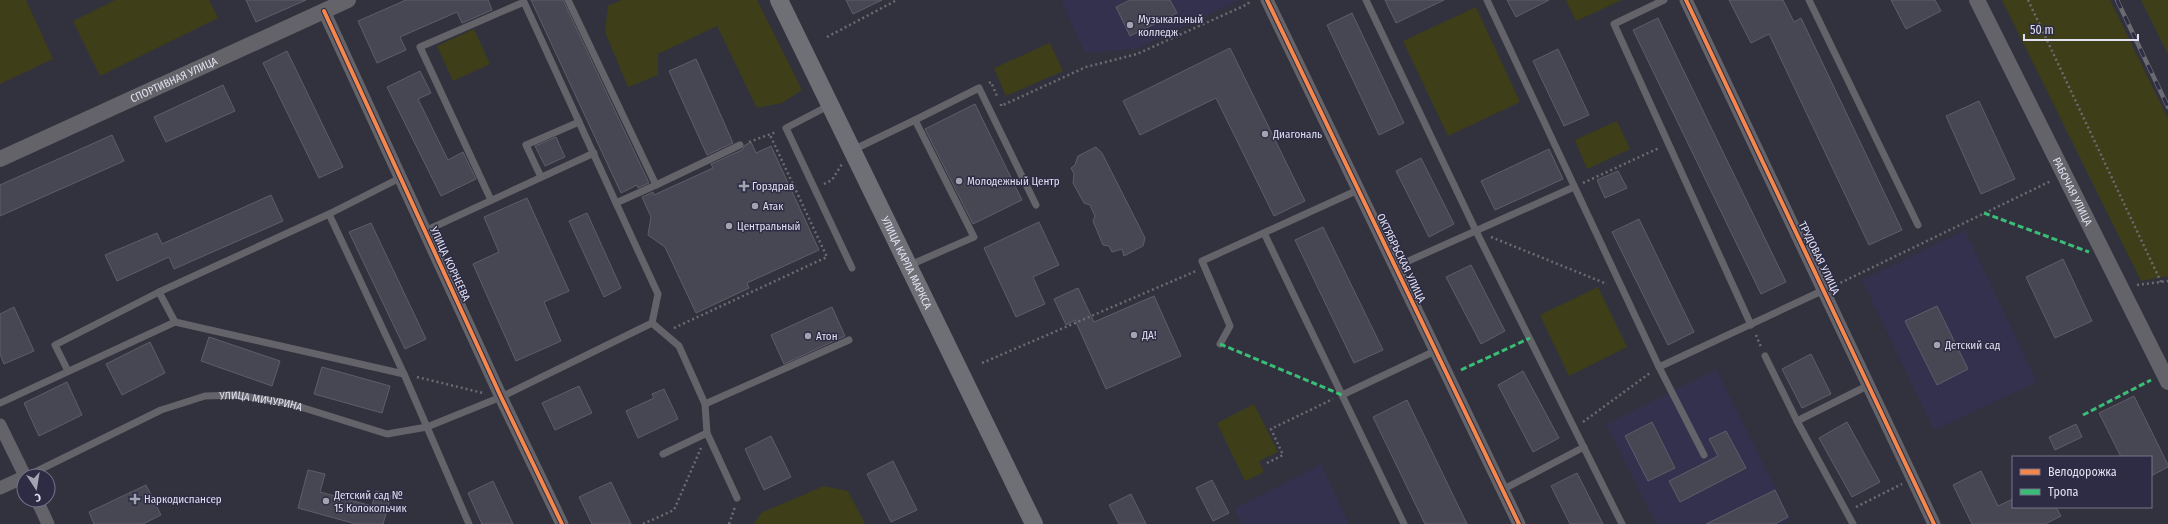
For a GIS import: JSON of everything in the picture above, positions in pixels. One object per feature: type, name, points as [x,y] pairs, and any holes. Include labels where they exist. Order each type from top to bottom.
[{"type":"main road","name":"УЛИЦА КАРЛА МАРКСА","points":[[780,0],[852,150],[910,265],[1034,524]]},
{"type":"street","name":"СПОРТИВНАЯ УЛИЦА","points":[[0,159],[348,0]]},
{"type":"street","name":"ОКТЯБРЬСКАЯ УЛИЦА","points":[[1267,0],[1519,524]]},
{"type":"street","name":"ТРУДОВАЯ УЛИЦА","points":[[1686,0],[1934,524]]},
{"type":"street","name":"РАБОЧАЯ УЛИЦА","points":[[1977,0],[2168,382]]},
{"type":"street","name":"УЛИЦА КОРНЕЕВА","points":[[324,11],[501,397],[562,524]]},
{"type":"street","points":[[0,425],[21,468]]},
{"type":"street","name":"УЛИЦА МИЧУРИНА","points":[[0,488],[16,480]]},
{"type":"street","points":[[41,508],[48,524]]},
{"type":"lane","points":[[568,0],[656,185]]},
{"type":"lane","points":[[1366,0],[1476,231],[1622,524]]},
{"type":"lane","points":[[1487,0],[1622,290],[1704,455]]},
{"type":"lane","points":[[1664,0],[1614,24],[1751,325]]},
{"type":"lane","points":[[1809,0],[1918,224]]},
{"type":"lane","points":[[491,200],[420,47],[524,2],[658,294],[652,323],[679,346],[705,404],[707,433],[737,498]]},
{"type":"lane","points":[[852,150],[979,88],[1036,205]]},
{"type":"lane","points":[[830,105],[786,128],[852,268]]},
{"type":"lane","points":[[910,265],[974,237],[915,120]]},
{"type":"lane","points":[[541,177],[526,145],[580,122]]},
{"type":"lane","points":[[616,203],[740,144]]},
{"type":"lane","points":[[425,232],[594,153]]},
{"type":"lane","points":[[68,371],[55,345],[159,292],[329,214],[400,178]]},
{"type":"lane","points":[[1395,267],[1574,187]]},
{"type":"lane","points":[[1220,344],[1230,326],[1206,267],[1202,261],[1358,190]]},
{"type":"lane","points":[[329,214],[404,374],[469,524]]},
{"type":"lane","points":[[1264,233],[1404,524]]},
{"type":"lane","points":[[1659,367],[1824,290]]},
{"type":"lane","points":[[159,292],[175,322]]},
{"type":"lane","points":[[0,403],[175,322],[404,374]]},
{"type":"lane","name":"УЛИЦА МИЧУРИНА","points":[[41,468],[161,410],[205,396],[238,395],[291,404],[387,434],[427,427],[501,397],[652,323]]},
{"type":"lane","points":[[705,404],[849,340]]},
{"type":"lane","points":[[1342,395],[1435,351]]},
{"type":"lane","points":[[1765,356],[1797,421],[1853,524]]},
{"type":"lane","points":[[1797,421],[1869,385]]},
{"type":"lane","points":[[663,454],[707,433]]},
{"type":"lane","points":[[1502,490],[1584,447]]},
{"type":"path","points":[[827,37],[897,0]]},
{"type":"path","points":[[979,88],[991,82],[1001,106],[1086,67],[1137,54],[1248,4],[1250,0]]},
{"type":"path","points":[[2028,0],[2161,282]]},
{"type":"path","points":[[740,144],[770,135],[786,128]]},
{"type":"path","points":[[662,333],[827,257],[770,135]]},
{"type":"path","points":[[1574,187],[1669,143]]},
{"type":"path","points":[[799,197],[832,180],[852,150]]},
{"type":"path","points":[[1824,290],[2053,180]]},
{"type":"path","points":[[1476,231],[1622,290]]},
{"type":"path","points":[[982,363],[1206,267]]},
{"type":"path","points":[[2135,285],[2168,281]]},
{"type":"path","points":[[1751,325],[1765,356]]},
{"type":"path","points":[[1575,428],[1659,367]]},
{"type":"path","points":[[404,374],[501,397]]},
{"type":"path","points":[[1267,462],[1283,455],[1271,429],[1342,395]]},
{"type":"path","points":[[643,524],[674,510],[707,433]]},
{"type":"path","points":[[1846,512],[1913,478]]},
{"type":"path","points":[[729,524],[737,498]]},
{"type":"shaded area","points":[[0,0],[26,0],[53,59],[0,84]]},
{"type":"shaded area","points":[[115,0],[209,0],[218,18],[100,76],[73,21]]},
{"type":"shaded area","points":[[622,0],[757,0],[802,90],[782,103],[757,108],[717,26],[658,54],[658,75],[628,87],[605,32],[608,6]]},
{"type":"shaded area","name":"Музыкальный колледж","points":[[1061,0],[1240,0],[1136,49],[1085,53]]},
{"type":"shaded area","points":[[1566,0],[1622,0],[1576,21]]},
{"type":"shaded area","points":[[2002,0],[2110,0],[2168,119],[2168,276],[2141,281]]},
{"type":"shaded area","points":[[2141,0],[2168,0],[2168,54]]},
{"type":"shaded area","points":[[1476,7],[1520,102],[1448,136],[1403,41]]},
{"type":"shaded area","points":[[474,29],[490,64],[453,81],[437,46]]},
{"type":"shaded area","points":[[1050,43],[1063,71],[1006,96],[994,68]]},
{"type":"shaded area","points":[[1617,121],[1630,149],[1587,169],[1575,140]]},
{"type":"shaded area","points":[[1965,230],[2037,382],[1934,430],[1862,280]]},
{"type":"shaded area","points":[[1598,287],[1627,347],[1569,376],[1540,315]]},
{"type":"shaded area","points":[[1716,369],[1791,519],[1782,524],[1656,524],[1606,424]]},
{"type":"shaded area","points":[[1254,404],[1278,452],[1259,461],[1264,472],[1245,481],[1217,423]]},
{"type":"shaded area","points":[[1321,464],[1349,524],[1242,524],[1234,509]]},
{"type":"shaded area","points":[[824,486],[848,491],[865,524],[754,524],[761,513]]},
{"type":"building","points":[[246,0],[306,0],[256,22]]},
{"type":"building","points":[[406,0],[488,0],[492,10],[462,23],[457,12],[400,37],[406,50],[377,63],[358,21]]},
{"type":"building","points":[[531,0],[563,0],[649,183],[638,188],[637,185],[621,193]]},
{"type":"building","points":[[846,0],[882,0],[853,14]]},
{"type":"building","points":[[1130,0],[1170,0],[1177,13],[1130,36],[1116,7]]},
{"type":"building","points":[[1385,0],[1444,0],[1396,23]]},
{"type":"building","points":[[1507,0],[1549,0],[1516,17]]},
{"type":"building","points":[[1729,0],[1783,0],[1794,22],[1801,18],[1902,230],[1869,245],[1769,34],[1751,43]]},
{"type":"building","points":[[1891,0],[1935,0],[1941,11],[1906,29]]},
{"type":"building","points":[[1352,13],[1404,123],[1379,135],[1327,25]]},
{"type":"building","points":[[1658,18],[1786,282],[1761,294],[1633,30]]},
{"type":"building","points":[[1230,48],[1305,201],[1274,216],[1216,98],[1140,135],[1123,101]]},
{"type":"building","points":[[1558,49],[1589,115],[1564,126],[1533,61]]},
{"type":"building","points":[[287,51],[343,167],[319,178],[263,63]]},
{"type":"building","points":[[696,59],[733,143],[707,155],[669,71]]},
{"type":"building","points":[[420,71],[431,93],[418,99],[448,160],[463,152],[476,179],[441,196],[387,87]]},
{"type":"building","points":[[223,85],[235,111],[166,142],[154,117]]},
{"type":"building","points":[[1979,101],[2015,179],[1981,194],[1946,116]]},
{"type":"building","points":[[975,104],[1022,200],[973,224],[925,129]]},
{"type":"building","points":[[112,135],[124,161],[0,216],[0,185]]},
{"type":"building","points":[[556,137],[565,157],[545,166],[535,146]]},
{"type":"building","name":"Центральный","points":[[751,142],[756,153],[771,146],[819,250],[747,283],[749,288],[696,313],[665,247],[648,235],[651,217],[642,197],[653,192],[654,195],[713,168],[711,164],[742,150],[745,145]]},
{"type":"building","points":[[1096,147],[1102,153],[1145,238],[1143,246],[1124,256],[1122,249],[1112,252],[1109,246],[1103,245],[1093,221],[1095,216],[1090,205],[1084,203],[1073,183],[1074,174],[1071,168],[1075,165],[1078,156]]},
{"type":"building","points":[[1549,149],[1563,179],[1495,210],[1481,181]]},
{"type":"building","points":[[1421,158],[1454,224],[1429,237],[1396,171]]},
{"type":"building","points":[[1618,171],[1627,188],[1605,198],[1597,180]]},
{"type":"building","points":[[271,195],[283,221],[174,269],[169,257],[117,281],[105,255],[157,233],[162,244]]},
{"type":"building","points":[[527,198],[569,291],[544,302],[561,341],[516,361],[473,264],[499,252],[484,217]]},
{"type":"building","points":[[587,213],[621,288],[604,297],[569,221]]},
{"type":"building","points":[[1639,219],[1694,332],[1668,345],[1612,232]]},
{"type":"building","points":[[1039,222],[1059,265],[1033,277],[1045,304],[1016,317],[984,248]]},
{"type":"building","points":[[371,223],[426,339],[405,349],[349,232]]},
{"type":"building","points":[[1323,227],[1383,350],[1354,363],[1295,240]]},
{"type":"building","points":[[2063,259],[2092,321],[2055,338],[2026,277]]},
{"type":"building","points":[[1471,265],[1505,331],[1481,344],[1446,277]]},
{"type":"building","points":[[1078,288],[1094,322],[1154,296],[1181,356],[1106,389],[1075,320],[1066,325],[1054,299]]},
{"type":"building","name":"Детский сад","points":[[1937,306],[1968,369],[1937,385],[1905,321]]},
{"type":"building","points":[[14,307],[34,351],[4,364],[0,354],[0,314]]},
{"type":"building","name":"Атон","points":[[832,307],[845,336],[784,364],[771,335]]},
{"type":"building","points":[[209,337],[280,361],[272,386],[201,361]]},
{"type":"building","points":[[150,342],[165,373],[122,395],[106,364]]},
{"type":"building","points":[[1811,354],[1831,394],[1802,408],[1782,369]]},
{"type":"building","points":[[322,367],[390,386],[382,413],[314,394]]},
{"type":"building","points":[[1523,371],[1559,438],[1533,452],[1498,385]]},
{"type":"building","points":[[67,382],[82,415],[39,436],[24,403]]},
{"type":"building","points":[[579,386],[592,413],[555,430],[542,403]]},
{"type":"building","points":[[664,389],[678,419],[638,438],[626,411],[654,398],[652,394]]},
{"type":"building","points":[[2134,396],[2168,467],[2152,475],[2152,456],[2120,456],[2099,413]]},
{"type":"building","points":[[1407,400],[1467,524],[1425,524],[1373,417]]},
{"type":"building","points":[[1652,422],[1675,468],[1648,481],[1625,436]]},
{"type":"building","points":[[1847,422],[1880,482],[1852,497],[1819,438]]},
{"type":"building","points":[[2076,424],[2082,437],[2055,450],[2049,437]]},
{"type":"building","points":[[1726,431],[1746,468],[1680,502],[1669,481],[1718,456],[1709,439]]},
{"type":"building","points":[[771,436],[791,477],[764,490],[745,449]]},
{"type":"building","points":[[893,461],[917,510],[891,522],[867,474]]},
{"type":"building","name":"Детский сад № 15 Колокольчик","points":[[308,470],[325,474],[320,492],[372,506],[376,491],[391,496],[383,524],[356,524],[298,508]]},
{"type":"building","points":[[1981,471],[1998,506],[2012,499],[2012,508],[2057,508],[2061,516],[2045,524],[1972,524],[1953,485]]},
{"type":"building","points":[[1577,473],[1603,524],[1570,524],[1551,486]]},
{"type":"building","points":[[1212,480],[1229,513],[1213,521],[1196,488]]},
{"type":"building","points":[[493,481],[513,524],[482,524],[468,493]]},
{"type":"building","points":[[611,482],[631,524],[592,524],[579,497]]},
{"type":"building","name":"Наркодиспансер","points":[[146,485],[161,515],[143,524],[94,524],[89,512]]},
{"type":"building","points":[[1775,490],[1788,517],[1775,524],[1706,524]]},
{"type":"building","points":[[1131,494],[1146,524],[1119,524],[1109,505]]},
{"type":"railway","points":[[2117,0],[2168,107]]},
{"type":"marked path","points":[[1984,213],[2089,252]]},
{"type":"marked path","points":[[1461,370],[1530,338]]},
{"type":"marked path","points":[[1220,344],[1342,395]]},
{"type":"marked path","points":[[2083,415],[2151,380]]},
{"type":"cycle path","points":[[1267,0],[1519,524]]},
{"type":"cycle path","points":[[1686,0],[1934,524]]},
{"type":"cycle path","points":[[324,11],[501,397],[562,524]]},
{"type":"place","name":"Музыкальный колледж","points":[[1130,25]]},
{"type":"place","name":"Диагональ","points":[[1265,134]]},
{"type":"place","name":"Молодежный Центр","points":[[959,181]]},
{"type":"place","name":"Горздрав","points":[[744,186]]},
{"type":"place","name":"Атак","points":[[755,206]]},
{"type":"place","name":"Центральный","points":[[729,226]]},
{"type":"place","name":"ДА!","points":[[1134,335]]},
{"type":"place","name":"Атон","points":[[808,336]]},
{"type":"place","name":"Детский сад","points":[[1937,345]]},
{"type":"place","name":"Наркодиспансер","points":[[135,499]]},
{"type":"place","name":"Детский сад № 15 Колокольчик","points":[[326,501]]}]
